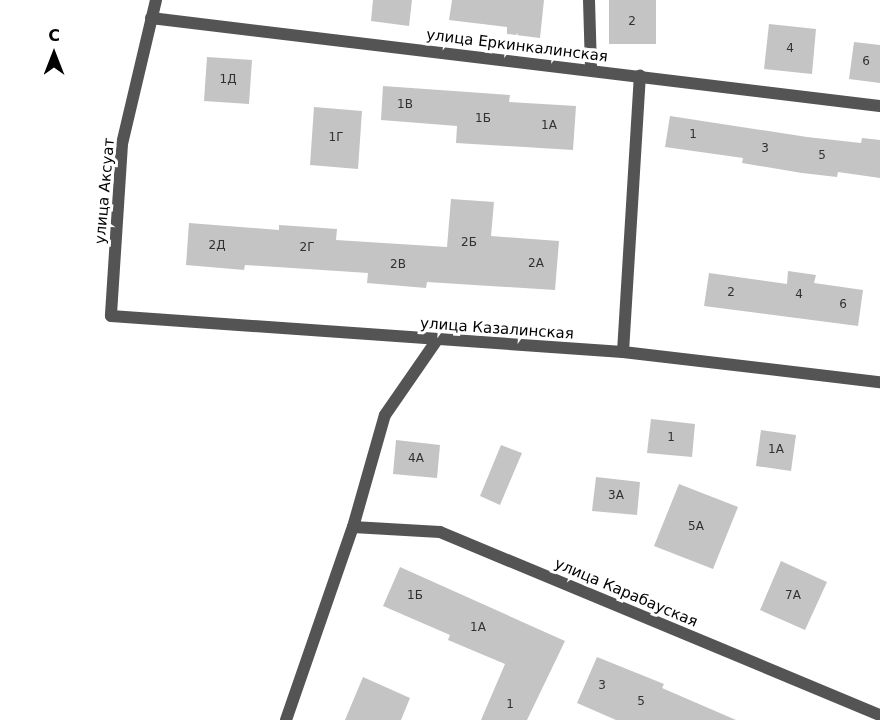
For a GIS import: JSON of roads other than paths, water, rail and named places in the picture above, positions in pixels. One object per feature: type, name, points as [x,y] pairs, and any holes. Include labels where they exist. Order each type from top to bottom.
[{"type":"street","name":"улица Аксуат","points":[[111,316],[123,144],[156,0]]},
{"type":"street","points":[[589,0],[591,69]]},
{"type":"street","name":"улица Еркинкалинская","points":[[151,18],[591,69],[880,106]]},
{"type":"street","points":[[623,352],[640,76]]},
{"type":"street","name":"улица Казалинская","points":[[111,316],[623,352],[880,382]]},
{"type":"street","points":[[286,720],[353,527],[385,415],[437,340]]},
{"type":"street","name":"улица Карабауская","points":[[353,527],[440,532],[880,715]]}]
